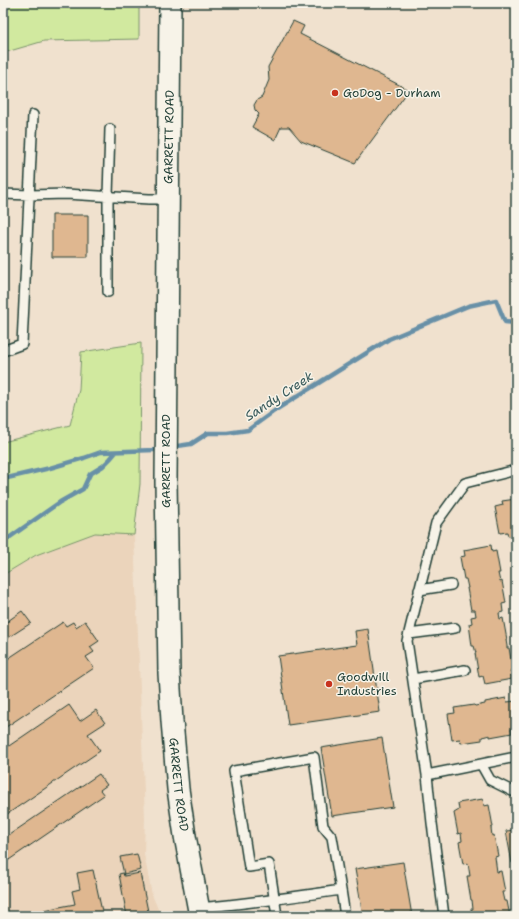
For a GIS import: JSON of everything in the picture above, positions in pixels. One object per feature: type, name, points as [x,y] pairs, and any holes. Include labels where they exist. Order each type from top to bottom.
[{"type":"street","name":"GARRETT ROAD","points":[[170,3],[166,481],[169,656],[178,789],[199,912]]},
{"type":"lane","points":[[3,351],[22,344],[33,116]]},
{"type":"lane","points":[[108,292],[110,128]]},
{"type":"lane","points":[[3,194],[66,194],[168,199]]},
{"type":"lane","points":[[444,916],[427,775],[407,640],[436,523],[465,483],[516,470]]},
{"type":"lane","points":[[420,590],[451,585]]},
{"type":"lane","points":[[408,634],[456,628]]},
{"type":"lane","points":[[413,679],[465,670]]},
{"type":"lane","points":[[277,916],[269,864],[249,867],[234,770],[314,757],[323,826],[332,836],[345,916]]},
{"type":"lane","points":[[427,775],[516,757]]},
{"type":"lane","points":[[481,764],[490,780],[516,792]]},
{"type":"lane","points":[[199,912],[221,906],[341,890]]},
{"type":"shaded area","points":[[95,533],[134,535],[145,818],[144,854],[152,895],[161,916],[7,916],[3,908],[3,575],[36,555]]},
{"type":"green space","points":[[3,3],[139,3],[139,39],[44,41],[3,53]]},
{"type":"green space","points":[[141,343],[140,484],[134,535],[95,533],[36,555],[3,575],[3,442],[70,425],[79,390],[81,352]]},
{"type":"building","name":"GoDog - Durham","points":[[293,21],[304,26],[300,34],[409,90],[355,163],[301,141],[289,127],[281,127],[275,140],[252,127],[259,114],[255,110],[254,105],[257,100],[262,97],[269,80],[268,67]]},
{"type":"building","points":[[52,215],[88,215],[88,257],[52,257]]},
{"type":"building","points":[[516,499],[516,535],[508,536],[507,532],[500,533],[495,507],[503,505],[502,501]]},
{"type":"building","points":[[491,545],[492,552],[496,551],[500,573],[498,573],[500,582],[502,581],[506,603],[502,604],[503,612],[499,613],[500,619],[503,618],[507,648],[509,648],[513,670],[510,671],[512,679],[485,684],[483,676],[479,677],[476,653],[474,646],[472,646],[469,624],[472,623],[471,617],[476,616],[475,610],[471,610],[468,588],[466,579],[464,579],[460,557],[465,556],[464,550]]},
{"type":"building","points":[[22,611],[31,623],[3,641],[3,621],[5,623]]},
{"type":"building","points":[[85,621],[99,641],[90,647],[94,652],[86,657],[94,668],[3,729],[3,662],[63,622],[66,626],[73,622],[76,627]]},
{"type":"building","name":"Goodwill Industries","points":[[368,629],[380,712],[288,725],[278,656],[357,645],[355,631]]},
{"type":"building","points":[[506,698],[507,702],[516,701],[516,728],[511,729],[512,733],[490,737],[490,735],[482,737],[482,740],[461,743],[460,739],[452,740],[448,714],[455,713],[454,708],[475,706],[485,704],[485,702]]},
{"type":"building","points":[[69,705],[80,721],[96,710],[105,723],[88,734],[100,751],[3,817],[3,750]]},
{"type":"building","points":[[382,738],[393,807],[332,816],[321,748]]},
{"type":"building","points":[[99,774],[107,785],[100,790],[104,795],[3,864],[3,839]]},
{"type":"building","points":[[483,799],[484,806],[489,805],[493,827],[491,828],[492,836],[494,835],[498,856],[495,857],[497,872],[501,871],[505,892],[502,892],[504,901],[507,901],[510,916],[472,916],[472,900],[467,876],[470,876],[468,863],[463,864],[459,842],[462,841],[461,833],[458,834],[454,813],[459,810],[458,803]]},
{"type":"building","points":[[516,830],[516,862],[512,863],[506,831]]},
{"type":"building","points":[[137,854],[141,870],[124,874],[120,857]]},
{"type":"building","points":[[403,862],[412,916],[363,916],[355,869]]},
{"type":"building","points":[[93,870],[103,916],[46,916],[44,910],[75,904],[72,891],[80,889],[77,873]]},
{"type":"building","points":[[123,873],[124,876],[140,873],[149,916],[127,916],[119,874]]},
{"type":"waterway","name":"Sandy Creek","points":[[171,447],[191,444],[208,433],[227,433],[248,430],[277,409],[389,339],[468,306],[496,300],[505,322],[516,323]]},
{"type":"waterway","name":"Sandy Creek","points":[[3,479],[50,468],[101,452],[161,449]]},
{"type":"waterway","points":[[3,542],[60,502],[83,489],[90,474],[103,466],[116,452]]},
{"type":"place","name":"GoDog - Durham","points":[[335,93]]},
{"type":"place","name":"Goodwill Industries","points":[[329,684]]}]
